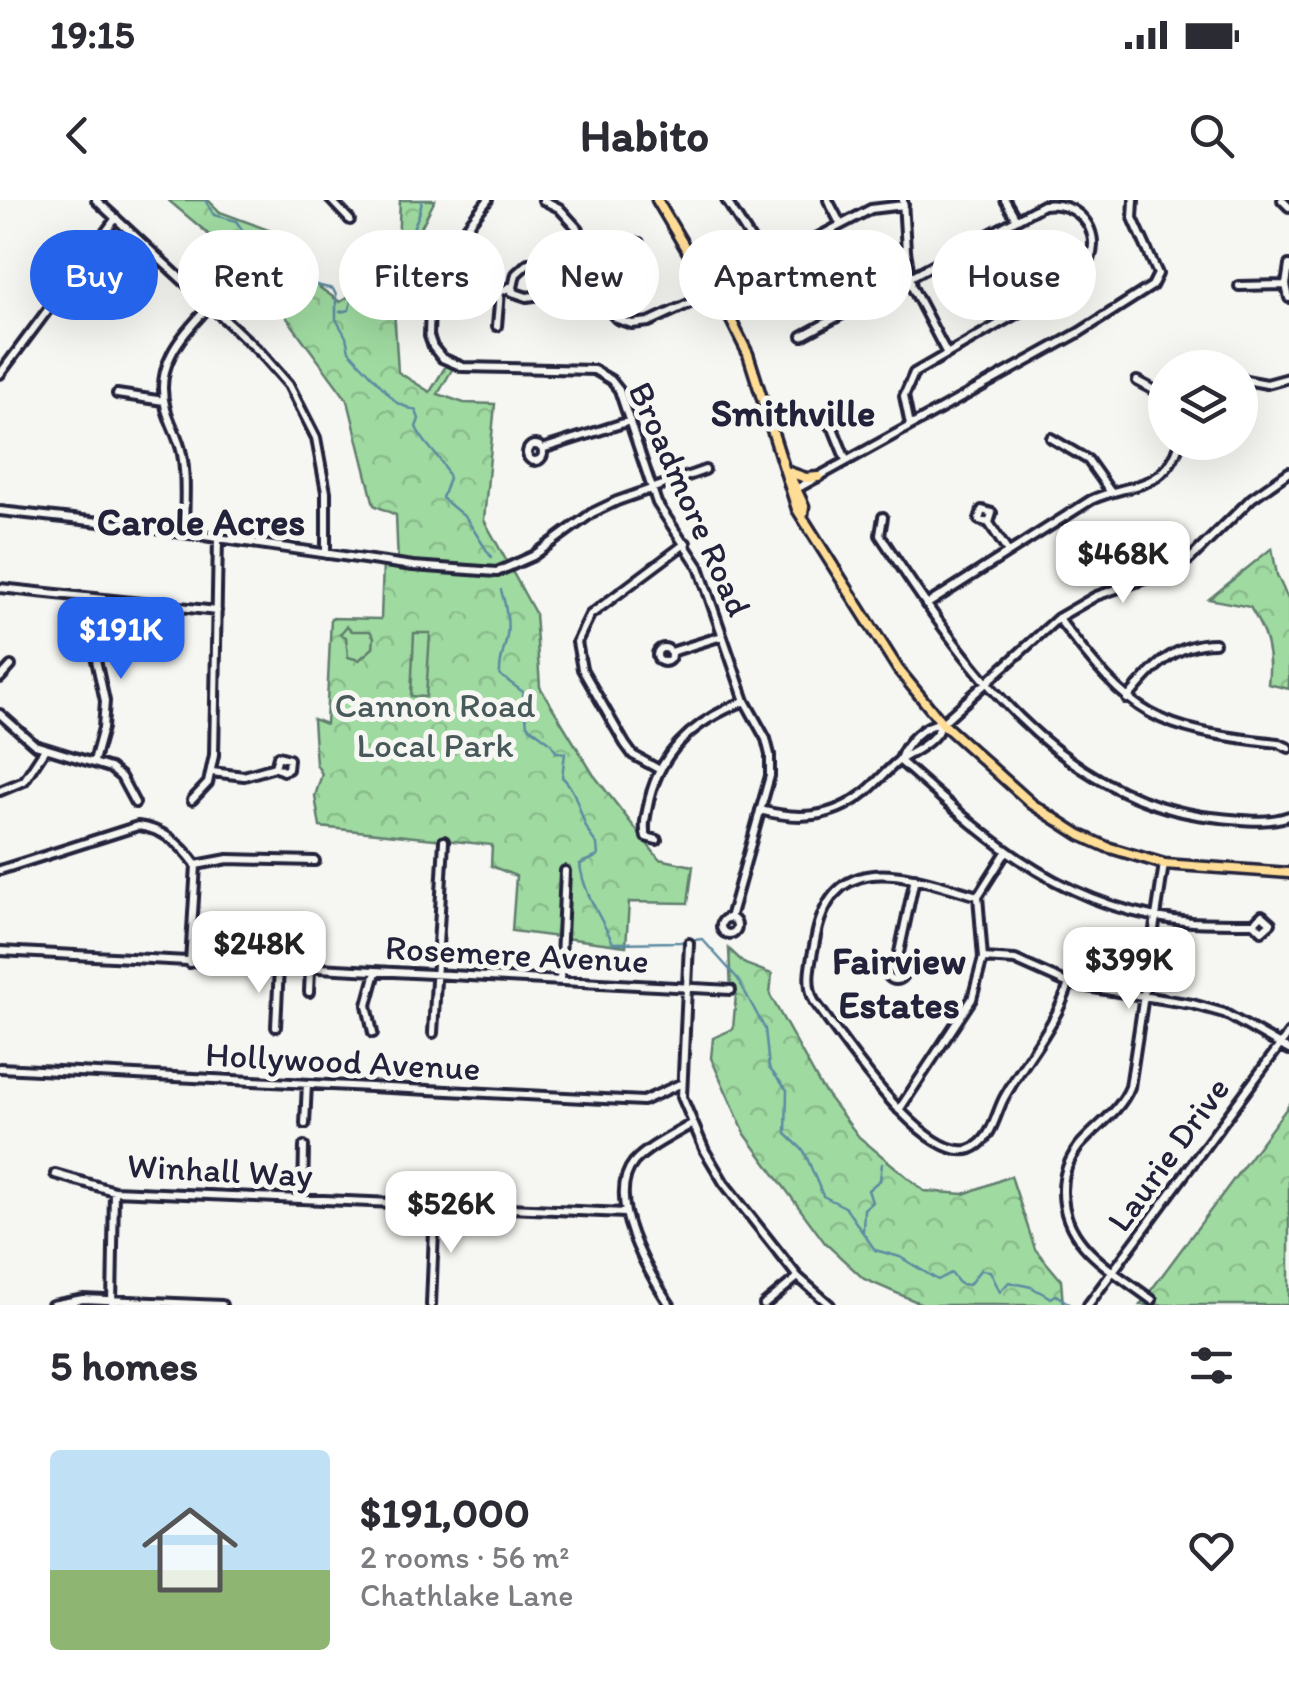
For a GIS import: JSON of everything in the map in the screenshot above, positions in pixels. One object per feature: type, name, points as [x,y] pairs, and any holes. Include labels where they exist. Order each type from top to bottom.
[{"type":"main road","points":[[657,200],[679,237]]},
{"type":"main road","points":[[731,320],[748,354],[788,472],[798,488],[804,506],[802,514]]},
{"type":"main road","points":[[788,472],[806,478],[818,476]]},
{"type":"main road","points":[[788,472],[797,510],[898,668],[942,722],[1005,782],[1053,819],[1106,847],[1164,864],[1287,874]]},
{"type":"street","points":[[96,200],[178,276]]},
{"type":"street","name":"Broadmore Road","points":[[488,200],[431,272],[429,336],[442,358],[463,366],[594,370],[620,390],[662,513],[699,567],[746,701],[770,754],[770,776],[730,918]]},
{"type":"street","points":[[543,200],[559,208],[579,230]]},
{"type":"street","points":[[726,200],[744,230]]},
{"type":"street","points":[[828,200],[840,222]]},
{"type":"street","points":[[1005,200],[1016,219]]},
{"type":"street","points":[[798,488],[1080,332],[1157,281],[1156,267],[1132,218],[1134,200]]},
{"type":"street","points":[[1282,200],[1289,207]]},
{"type":"street","points":[[910,425],[904,406],[906,385],[914,372],[1074,280],[1087,267],[1093,242],[1078,208],[1053,201],[912,277]]},
{"type":"street","points":[[335,202],[350,220]]},
{"type":"street","points":[[825,230],[871,209],[904,202],[906,230]]},
{"type":"street","points":[[0,374],[116,218]]},
{"type":"street","points":[[1289,265],[1289,298]]},
{"type":"street","points":[[497,326],[500,292],[510,287],[525,266]]},
{"type":"street","points":[[912,284],[921,310],[946,352]]},
{"type":"street","points":[[1240,286],[1286,285]]},
{"type":"street","points":[[510,287],[512,292],[525,296]]},
{"type":"street","points":[[184,533],[182,454],[164,401],[163,385],[171,353],[198,320]]},
{"type":"street","points":[[225,320],[276,369],[310,422],[323,470],[326,554]]},
{"type":"street","points":[[619,320],[632,324],[653,320]]},
{"type":"street","points":[[802,336],[832,320]]},
{"type":"street","points":[[1258,383],[1289,378]]},
{"type":"street","points":[[1137,381],[1148,387]]},
{"type":"street","points":[[116,394],[164,401]]},
{"type":"street","points":[[542,449],[630,420]]},
{"type":"street","points":[[832,428],[846,460]]},
{"type":"street","points":[[1051,438],[1088,460],[1110,491]]},
{"type":"street","points":[[926,605],[1110,491],[1155,480],[1174,460]]},
{"type":"street","points":[[0,511],[413,566],[497,572],[533,556],[592,513],[705,470]]},
{"type":"street","points":[[760,810],[796,817],[828,814],[866,792],[900,760],[904,748],[931,724],[942,722],[1058,618],[1096,596],[1190,560],[1252,498],[1289,472]]},
{"type":"street","points":[[883,517],[880,535],[955,648],[985,683],[1080,768],[1106,786],[1139,800],[1203,816],[1272,822],[1289,816]]},
{"type":"street","points":[[989,523],[1008,552]]},
{"type":"street","points":[[192,800],[208,783],[212,772],[218,538]]},
{"type":"street","points":[[660,770],[644,763],[625,744],[582,669],[577,642],[590,615],[686,544]]},
{"type":"street","points":[[0,588],[216,611]]},
{"type":"street","points":[[89,598],[90,636],[105,701],[94,760]]},
{"type":"street","points":[[1058,618],[1101,675],[1150,715],[1182,729],[1289,748]]},
{"type":"street","points":[[670,652],[722,636]]},
{"type":"street","points":[[1127,699],[1166,658],[1192,646],[1215,642]]},
{"type":"street","points":[[0,678],[11,666]]},
{"type":"street","points":[[657,840],[646,837],[644,830],[650,798],[660,770],[676,744],[719,711],[746,701]]},
{"type":"street","points":[[0,714],[14,729],[45,748],[94,760],[121,777],[135,802]]},
{"type":"street","points":[[0,791],[24,780],[45,748]]},
{"type":"street","points":[[900,760],[1006,852],[1080,894],[1118,908],[1192,922],[1254,923]]},
{"type":"street","points":[[212,772],[244,776],[275,767]]},
{"type":"street","points":[[0,870],[132,827],[154,829],[169,837],[196,865],[190,963]]},
{"type":"street","points":[[433,1034],[444,841]]},
{"type":"street","points":[[899,1110],[972,999],[984,958],[978,896],[1006,852]]},
{"type":"street","points":[[196,865],[228,859],[315,861]]},
{"type":"street","points":[[1152,1300],[1085,1250],[1072,1232],[1063,1205],[1063,1184],[1074,1153],[1117,1110],[1130,1087],[1164,864]]},
{"type":"street","points":[[560,981],[566,872]]},
{"type":"street","points":[[978,896],[915,878],[881,872],[866,874],[838,889],[818,921],[808,986],[814,1002],[899,1110],[946,1147],[967,1151],[978,1146],[988,1136],[1004,1098],[1057,1018],[1069,984]]},
{"type":"street","points":[[897,962],[915,878]]},
{"type":"street","points":[[689,943],[682,1098],[724,1184],[798,1276],[830,1305]]},
{"type":"street","name":"Rosemere Avenue","points":[[0,950],[732,990]]},
{"type":"street","points":[[984,958],[1015,960],[1069,984],[1224,1013],[1289,1050]]},
{"type":"street","points":[[276,1027],[279,967]]},
{"type":"street","points":[[309,992],[310,969]]},
{"type":"street","points":[[373,1032],[368,1005],[376,972]]},
{"type":"street","name":"Laurie Drive","points":[[1088,1305],[1289,1032]]},
{"type":"street","name":"Hollywood Avenue","points":[[0,1068],[643,1101],[680,1084]]},
{"type":"street","points":[[305,1124],[306,1084]]},
{"type":"street","points":[[670,1305],[625,1213],[622,1189],[634,1162],[692,1123]]},
{"type":"street","points":[[302,1199],[304,1146]]},
{"type":"street","name":"Winhall Way","points":[[55,1174],[114,1190],[625,1213]]},
{"type":"street","points":[[111,1302],[114,1190]]},
{"type":"street","points":[[431,1305],[436,1206]]},
{"type":"street","points":[[764,1305],[798,1276]]},
{"type":"street","points":[[52,1305],[83,1299],[222,1305]]},
{"type":"green space","name":"Cannon Road Local Park","points":[[168,200],[208,200],[220,212],[268,230],[204,230]]},
{"type":"green space","points":[[400,200],[435,200],[420,230],[399,230]]},
{"type":"green space","name":"Cannon Road Local Park","points":[[319,287],[339,301],[339,320],[395,320],[398,372],[430,392],[447,364],[453,368],[438,394],[464,403],[495,404],[484,520],[535,613],[540,687],[593,774],[659,859],[693,866],[688,903],[629,902],[626,946],[512,931],[516,876],[491,866],[492,845],[320,827],[315,796],[322,774],[316,764],[313,719],[326,724],[331,618],[381,619],[383,563],[398,565],[396,515],[374,505],[348,401],[288,320],[319,320]]},
{"type":"green space","points":[[1272,548],[1277,575],[1289,601],[1289,689],[1268,684],[1266,644],[1250,607],[1209,599]]},
{"type":"green space","points":[[347,626],[352,631],[370,631],[374,637],[373,648],[359,660],[348,657],[346,637],[340,634]]},
{"type":"green space","points":[[414,633],[430,633],[426,697],[411,696]]},
{"type":"green space","points":[[729,949],[745,964],[772,974],[770,995],[821,1087],[859,1137],[924,1191],[964,1194],[1011,1176],[1035,1249],[1061,1280],[1063,1305],[924,1305],[864,1279],[825,1243],[745,1134],[711,1058],[713,1038],[733,1029],[736,994],[731,990]]},
{"type":"green space","points":[[1289,1105],[1289,1305],[1140,1305]]},
{"type":"waterway","points":[[205,200],[214,215],[236,221],[250,241],[266,244],[281,261],[298,263],[316,285],[333,289],[336,319],[349,351],[397,403],[416,411],[416,427],[449,478],[442,498],[466,518],[491,557]]},
{"type":"waterway","points":[[412,230],[422,200]]},
{"type":"waterway","points":[[501,590],[508,629],[500,675],[523,692],[527,725],[551,743],[556,752],[565,753],[562,777],[597,844],[598,856],[580,864],[582,874],[613,943],[702,939],[738,979],[765,1029],[769,1068],[787,1090],[786,1134],[804,1151],[823,1196],[845,1207],[875,1250],[900,1257],[938,1280],[951,1273],[960,1284],[969,1285],[980,1270],[990,1271],[1000,1292],[1009,1282],[1031,1287],[1051,1298],[1056,1295],[1071,1305]]},
{"type":"waterway","points":[[863,1231],[864,1209],[872,1202],[868,1190],[880,1180],[882,1164]]},
{"type":"district","name":"Smithville","points":[[793,413]]},
{"type":"district","name":"Carole Acres","points":[[201,522]]},
{"type":"district","name":"Fairview Estates","points":[[899,983]]}]
